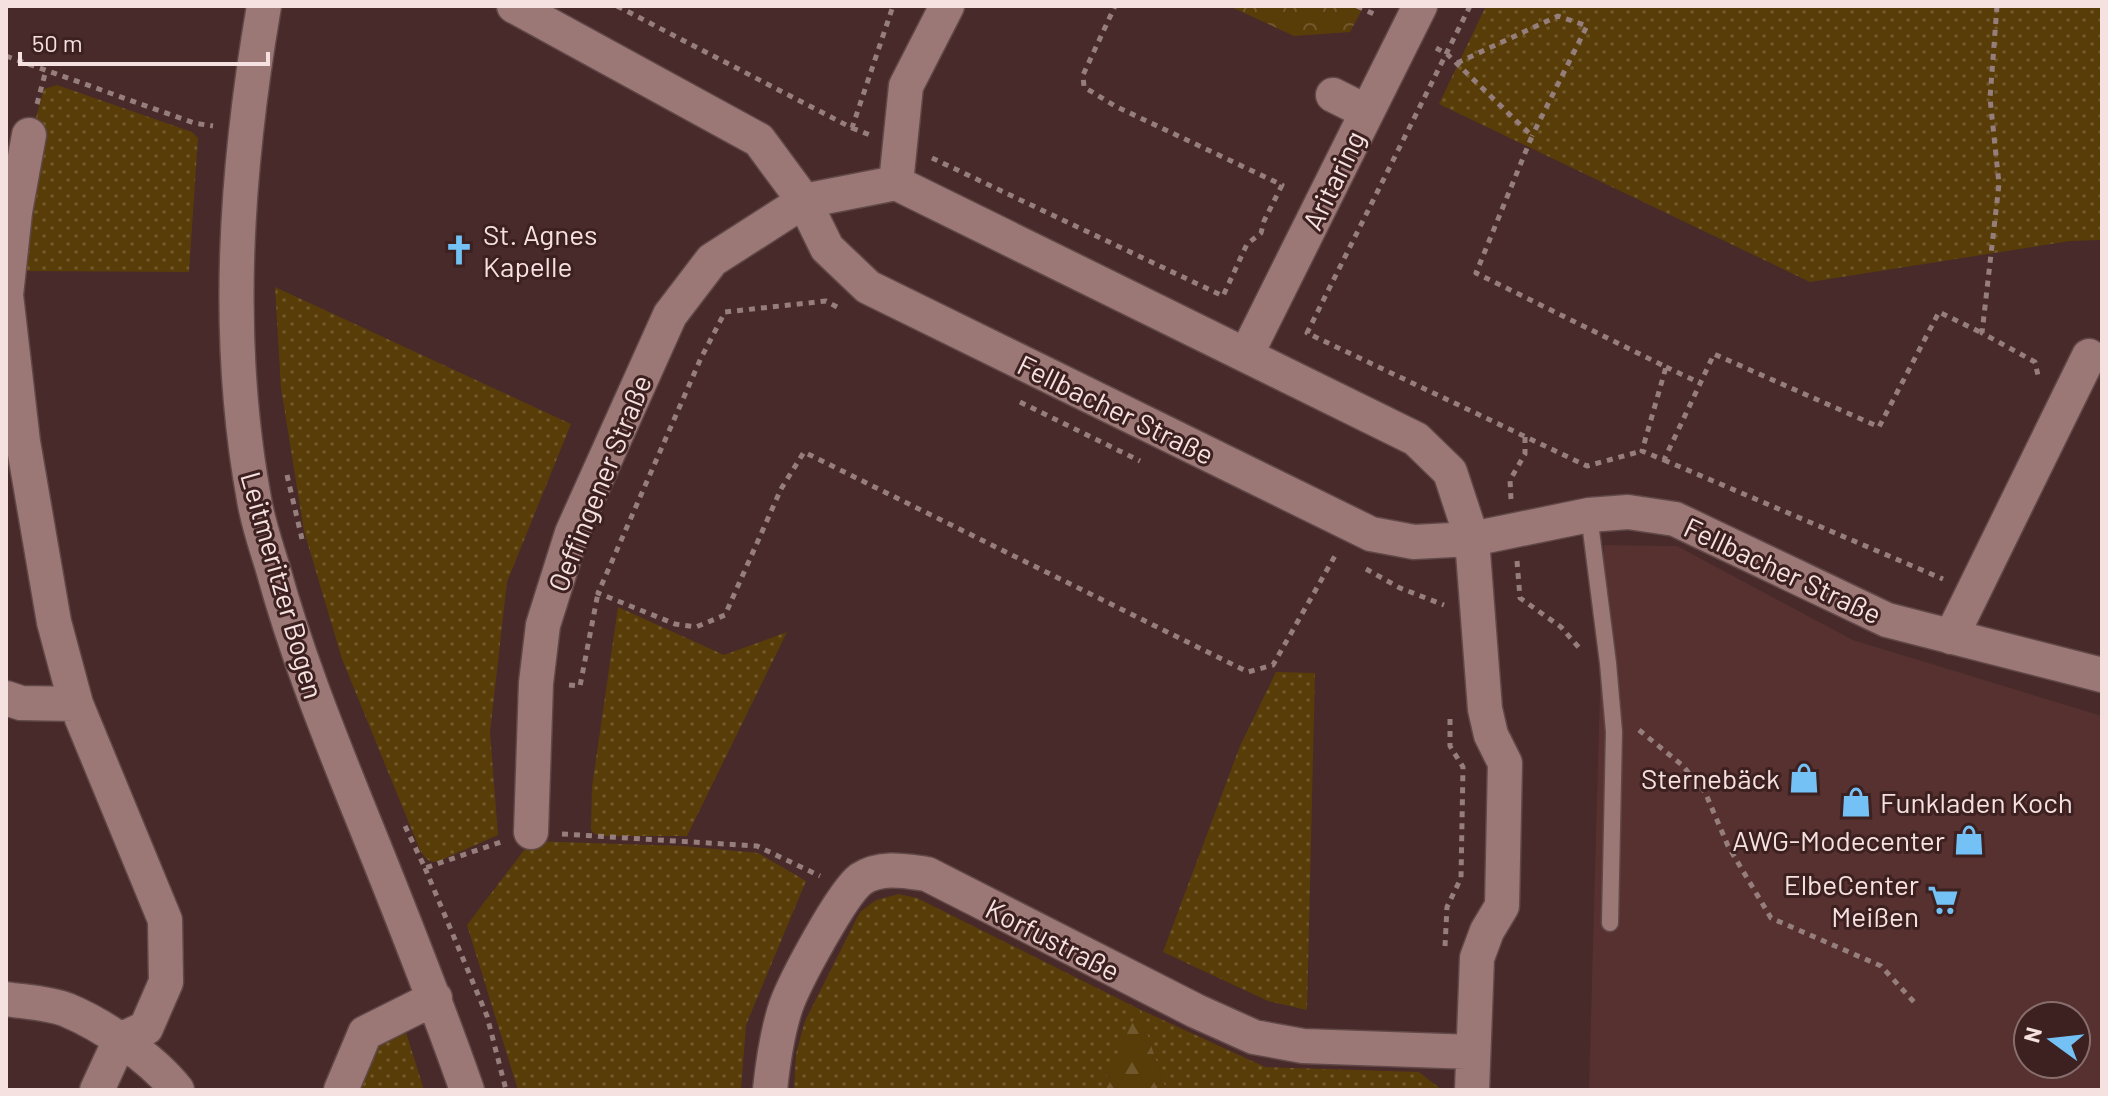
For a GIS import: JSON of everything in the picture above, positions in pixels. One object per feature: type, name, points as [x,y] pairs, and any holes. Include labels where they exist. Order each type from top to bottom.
[{"type":"street","name":"Leitmeritzer Bogen","points":[[264,6],[245,131],[238,217],[238,356],[242,422],[254,502],[288,622],[318,709],[435,998],[467,1090]]},
{"type":"street","name":"Fellbacher Straße","points":[[514,6],[759,140],[804,201],[827,248],[868,287],[1371,534],[1414,542],[1472,539],[1589,515],[1628,512],[1675,519],[1887,620],[2102,675]]},
{"type":"street","points":[[896,183],[906,86],[947,6]]},
{"type":"street","name":"Aritaring","points":[[1246,355],[1414,18]]},
{"type":"street","points":[[1333,95],[1367,112]]},
{"type":"street","points":[[29,135],[15,212],[6,295],[28,472],[54,622],[76,704],[165,920],[166,982],[146,1028],[120,1040],[97,1090]]},
{"type":"street","points":[[804,201],[896,183],[1416,439],[1450,472],[1472,539],[1485,709],[1491,735],[1505,763],[1502,906],[1487,931],[1477,958],[1472,1090]]},
{"type":"street","name":"Oeffingener Straße","points":[[531,832],[536,683],[543,625],[572,533],[670,315],[712,260],[804,201]]},
{"type":"street","points":[[1951,637],[2089,356]]},
{"type":"street","points":[[6,698],[21,703],[76,704]]},
{"type":"street","name":"Korfustraße","points":[[770,1090],[777,1039],[787,1003],[840,903],[863,878],[892,869],[927,874],[1196,1011],[1254,1037],[1303,1046],[1473,1052]]},
{"type":"street","points":[[341,1090],[365,1033],[435,998]]},
{"type":"street","points":[[6,999],[66,1009],[120,1040],[167,1077],[177,1090]]},
{"type":"lane","points":[[1589,515],[1614,726],[1610,923]]},
{"type":"path","points":[[617,6],[852,128],[930,157],[1223,296],[1247,244],[1261,233],[1282,185],[1115,106],[1084,87],[1083,75],[1115,6]]},
{"type":"path","points":[[852,128],[893,6]]},
{"type":"path","points":[[1470,6],[1307,333],[1587,466],[1642,451],[1950,582]]},
{"type":"path","points":[[1982,333],[1999,184],[1990,98],[1997,6]]},
{"type":"path","points":[[1457,63],[1558,16],[1587,26],[1532,136],[1476,273],[1700,383]]},
{"type":"path","points":[[1414,18],[1532,136]]},
{"type":"path","points":[[6,56],[194,123],[245,131]]},
{"type":"path","points":[[536,683],[580,686],[598,593],[701,358],[725,312],[826,301],[840,308]]},
{"type":"path","points":[[1664,460],[1714,354],[1879,427],[1939,312],[2035,362],[2039,383],[2069,401]]},
{"type":"path","points":[[1642,451],[1666,367]]},
{"type":"path","points":[[1015,400],[1153,468]]},
{"type":"path","points":[[1525,437],[1525,454],[1510,480],[1520,598],[1561,627],[1588,657]]},
{"type":"path","points":[[598,593],[675,624],[696,627],[725,615],[781,489],[804,452],[1248,672],[1273,665],[1336,553],[1349,560]]},
{"type":"path","points":[[286,470],[304,547]]},
{"type":"path","points":[[1362,567],[1400,588],[1450,608]]},
{"type":"path","points":[[1445,953],[1447,907],[1461,878],[1463,767],[1450,746],[1450,715]]},
{"type":"path","points":[[1614,726],[1642,730],[1682,765],[1705,792],[1728,846],[1771,918],[1881,966],[1914,1002]]},
{"type":"path","points":[[402,819],[487,1016],[506,1090]]},
{"type":"path","points":[[425,868],[531,832],[757,846],[850,891]]},
{"type":"shaded area","points":[[1604,545],[1677,546],[1853,640],[2102,716],[2102,1090],[1589,1090]]},
{"type":"green space","points":[[1229,6],[1364,6],[1350,32],[1294,36]]},
{"type":"green space","points":[[1486,6],[2102,6],[2102,240],[2070,241],[1810,282],[1439,104]]},
{"type":"green space","points":[[57,85],[192,132],[198,138],[189,272],[25,271],[32,132],[44,89]]},
{"type":"green space","points":[[275,287],[571,424],[507,582],[490,732],[498,835],[439,861],[428,860],[420,850],[342,659],[304,531],[281,388]]},
{"type":"green space","points":[[618,607],[724,655],[787,632],[687,836],[606,836],[591,830],[592,787]]},
{"type":"green space","points":[[1276,672],[1315,673],[1307,1010],[1268,1001],[1163,952],[1240,746]]},
{"type":"green space","points":[[531,841],[682,846],[758,853],[806,881],[746,1025],[741,1090],[518,1090],[467,925]]},
{"type":"green space","points":[[899,894],[917,898],[1139,1009],[1265,1067],[1419,1072],[1442,1090],[1166,1090],[1139,1010],[1100,1090],[794,1090],[796,1054],[805,1021],[860,912],[876,900]]},
{"type":"green space","points":[[1139,1009],[1166,1090],[1100,1090]]},
{"type":"green space","points":[[405,1029],[424,1090],[361,1090],[373,1050]]},
{"type":"place","name":"St. Agnes Kapelle","points":[[459,250]]},
{"type":"place","name":"Sternebäck","points":[[1804,778]]},
{"type":"place","name":"Funkladen Koch","points":[[1856,802]]},
{"type":"place","name":"AWG-Modecenter","points":[[1969,840]]},
{"type":"place","name":"ElbeCenter Meißen","points":[[1943,900]]}]
